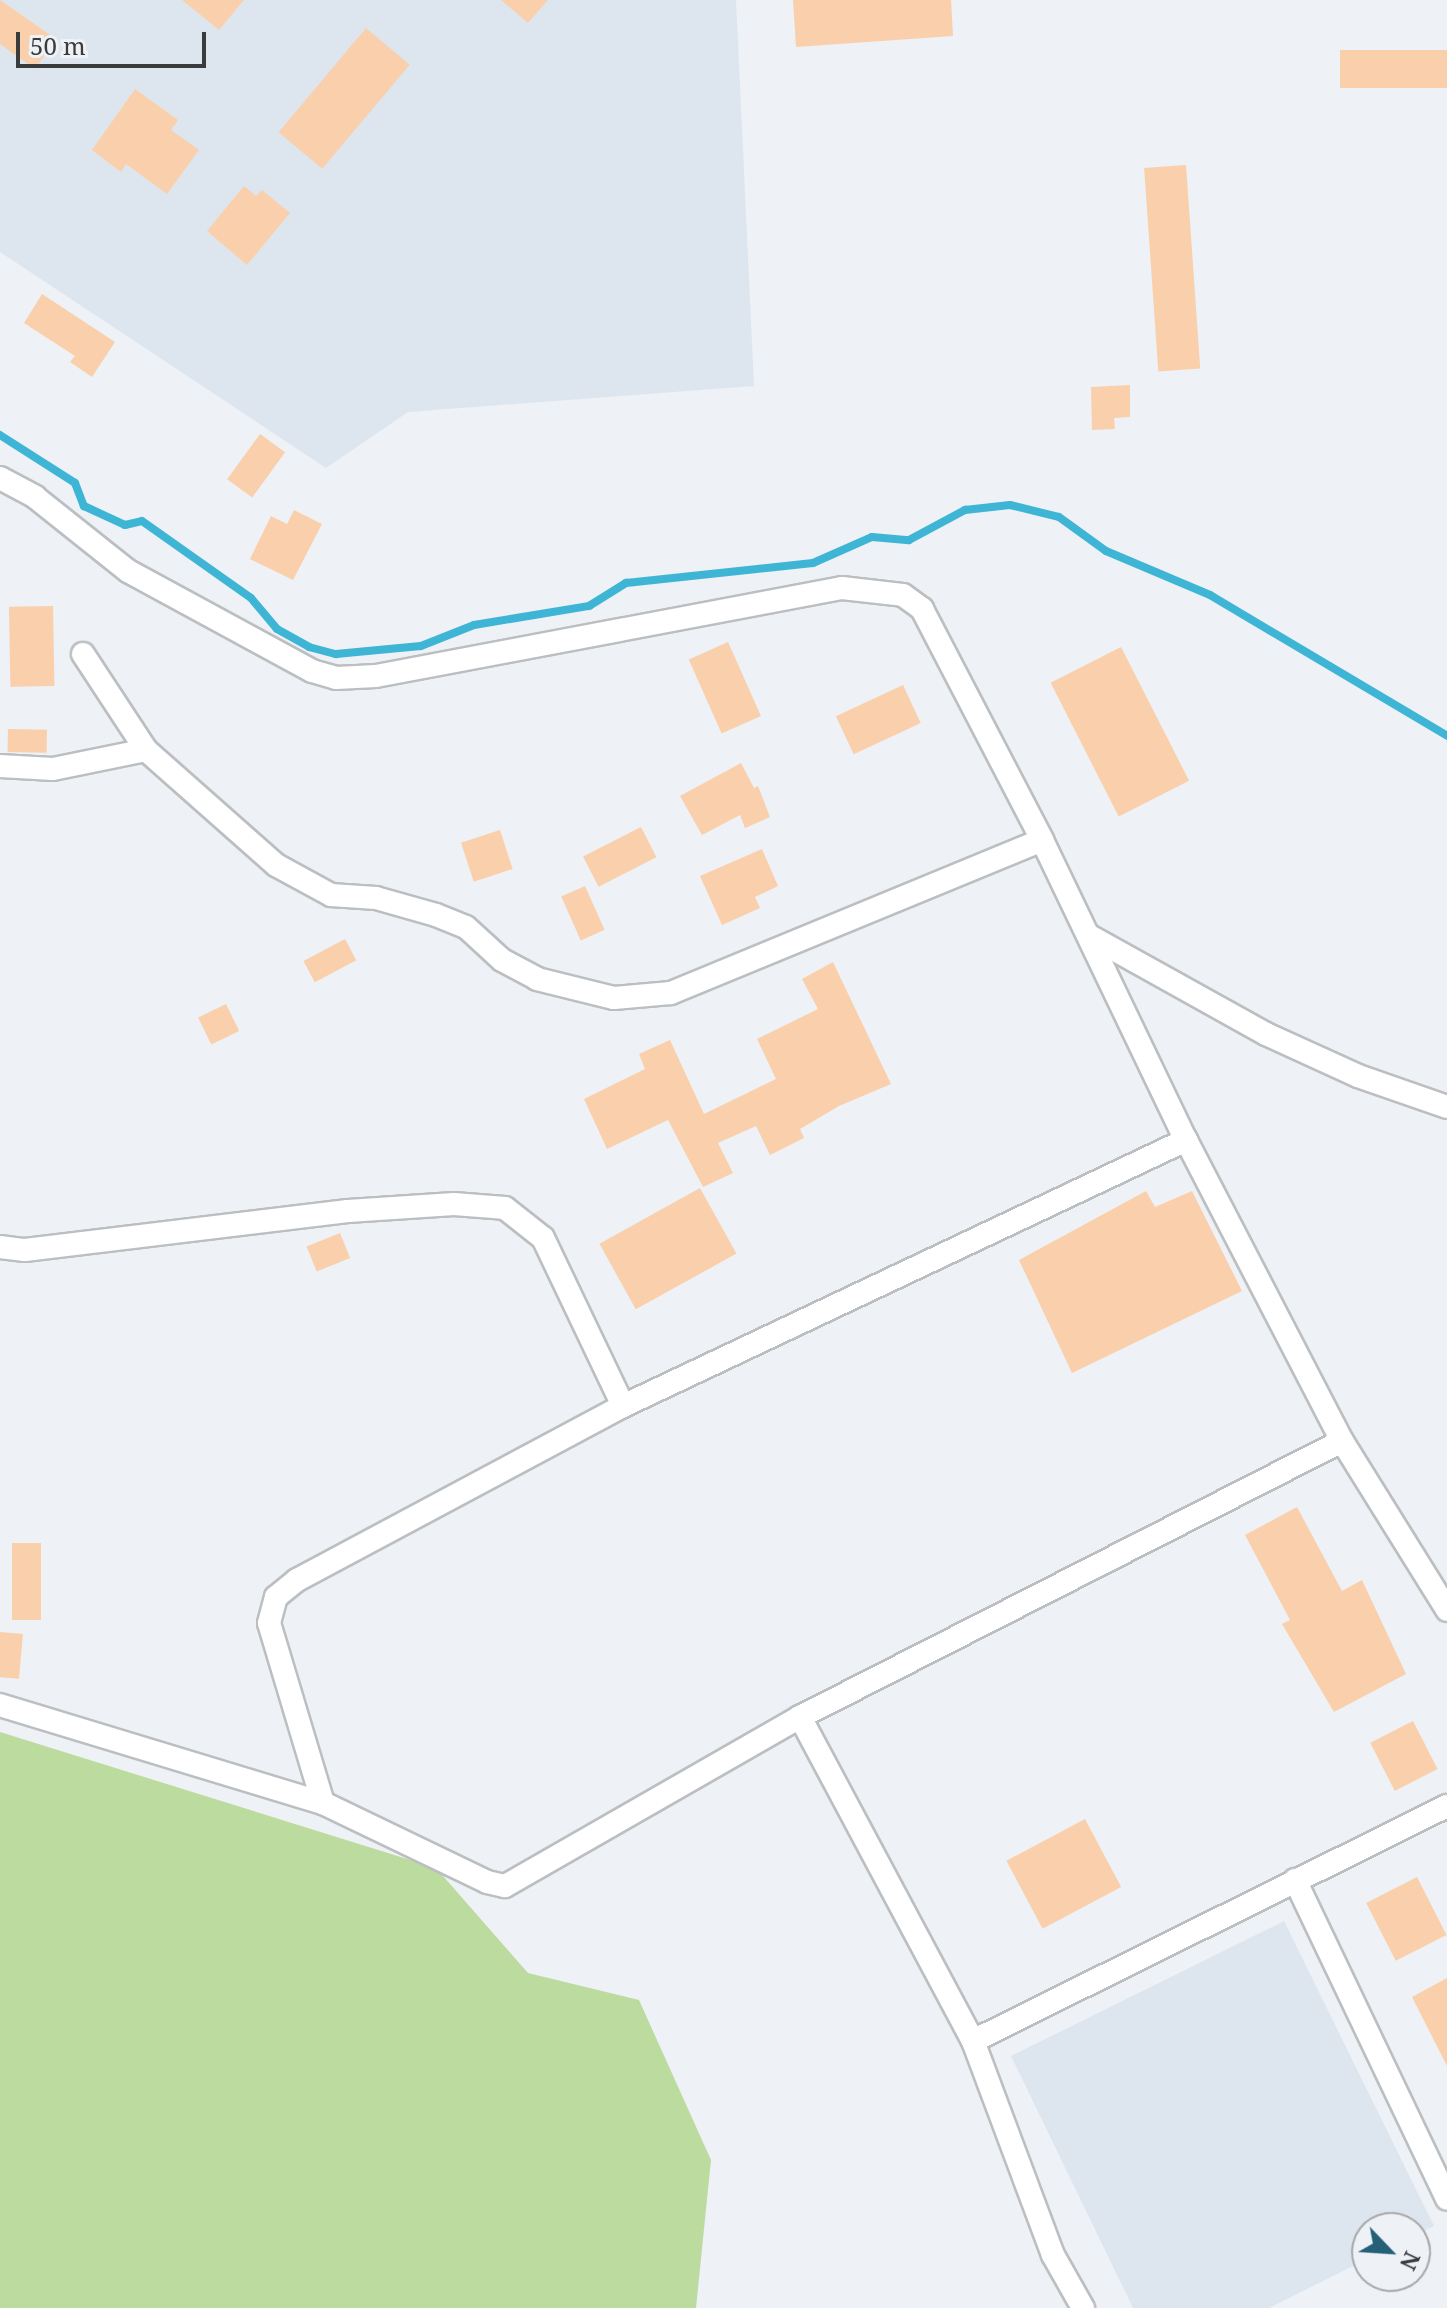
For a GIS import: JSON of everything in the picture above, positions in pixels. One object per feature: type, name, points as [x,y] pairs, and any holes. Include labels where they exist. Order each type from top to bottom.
[{"type":"street","points":[[0,478],[35,497],[128,571],[312,671],[336,678],[376,676],[842,588],[903,595],[922,609],[1042,840],[1186,1140],[1342,1441],[1447,1610]]},
{"type":"street","points":[[83,654],[146,750],[276,865],[317,887],[436,915],[466,927],[502,960],[537,979],[614,998],[671,993],[1042,840]]},
{"type":"street","points":[[0,766],[53,769],[146,750]]},
{"type":"street","points":[[1088,935],[1266,1034],[1358,1076],[1447,1107]]},
{"type":"street","points":[[323,1803],[269,1623],[276,1597],[297,1580],[623,1406],[1186,1140]]},
{"type":"street","points":[[0,1247],[25,1250],[348,1211],[454,1204],[505,1208],[543,1238],[623,1406]]},
{"type":"street","points":[[0,1705],[323,1803],[487,1882],[505,1886],[800,1717],[1342,1441]]},
{"type":"street","points":[[800,1717],[973,2041],[1053,2255],[1083,2308]]},
{"type":"street","points":[[973,2041],[1447,1806]]},
{"type":"street","points":[[1295,1880],[1447,2199]]},
{"type":"shaded area","points":[[0,0],[736,0],[754,386],[408,412],[326,468],[0,252]]},
{"type":"shaded area","points":[[1284,1921],[1427,2212],[1351,2212],[1351,2267],[1269,2308],[1133,2308],[1011,2056]]},
{"type":"green space","points":[[0,1732],[436,1868],[528,1973],[639,2000],[711,2160],[696,2308],[0,2308]]},
{"type":"building","points":[[0,0],[56,39],[35,69],[0,44]]},
{"type":"building","points":[[182,0],[244,0],[219,30]]},
{"type":"building","points":[[501,0],[548,0],[528,23]]},
{"type":"building","points":[[793,0],[951,0],[953,36],[796,47]]},
{"type":"building","points":[[366,28],[410,65],[322,169],[279,132]]},
{"type":"building","points":[[1340,50],[1447,50],[1447,88],[1340,88]]},
{"type":"building","points":[[135,89],[178,120],[171,130],[199,150],[167,194],[126,164],[121,172],[92,150]]},
{"type":"building","points":[[1186,165],[1200,369],[1158,371],[1144,168]]},
{"type":"building","points":[[244,186],[256,196],[262,190],[290,213],[247,265],[207,231]]},
{"type":"building","points":[[42,294],[115,342],[92,377],[70,362],[75,356],[24,323]]},
{"type":"building","points":[[1130,385],[1130,417],[1114,418],[1115,429],[1092,430],[1091,387]]},
{"type":"building","points":[[260,434],[285,452],[252,498],[227,479]]},
{"type":"building","points":[[294,510],[322,524],[293,580],[250,559],[271,516],[287,524]]},
{"type":"building","points":[[53,606],[54,686],[10,687],[9,607]]},
{"type":"building","points":[[728,642],[761,716],[722,733],[689,659]]},
{"type":"building","points":[[1121,647],[1189,781],[1119,817],[1051,683]]},
{"type":"building","points":[[903,685],[921,723],[854,754],[836,716]]},
{"type":"building","points":[[8,729],[47,730],[47,753],[8,752]]},
{"type":"building","points":[[741,763],[754,788],[758,786],[770,817],[745,828],[740,815],[702,835],[680,796]]},
{"type":"building","points":[[641,827],[656,857],[599,887],[583,857]]},
{"type":"building","points":[[500,830],[513,869],[474,882],[461,843]]},
{"type":"building","points":[[762,849],[778,886],[755,897],[760,908],[722,925],[700,876]]},
{"type":"building","points":[[585,886],[605,930],[581,940],[561,897]]},
{"type":"building","points":[[345,939],[356,960],[315,982],[304,961]]},
{"type":"building","points":[[833,962],[891,1084],[839,1106],[800,1129],[804,1138],[770,1155],[756,1126],[718,1143],[733,1173],[703,1187],[668,1120],[607,1149],[584,1099],[645,1069],[639,1054],[670,1040],[704,1114],[776,1079],[757,1039],[818,1009],[802,979]]},
{"type":"building","points":[[226,1004],[239,1031],[211,1045],[198,1018]]},
{"type":"building","points":[[700,1188],[736,1254],[636,1309],[599,1244]]},
{"type":"building","points":[[1146,1191],[1155,1207],[1192,1191],[1242,1291],[1072,1373],[1019,1260]]},
{"type":"building","points":[[340,1233],[350,1258],[317,1272],[307,1246]]},
{"type":"building","points":[[1297,1507],[1342,1591],[1362,1580],[1406,1674],[1334,1712],[1282,1624],[1290,1620],[1245,1535]]},
{"type":"building","points":[[12,1543],[41,1543],[41,1620],[12,1620]]},
{"type":"building","points":[[0,1632],[23,1634],[19,1679],[0,1677]]},
{"type":"building","points":[[1413,1721],[1438,1769],[1395,1791],[1370,1743]]},
{"type":"building","points":[[1085,1819],[1121,1887],[1043,1929],[1006,1861]]},
{"type":"building","points":[[1417,1877],[1447,1935],[1396,1961],[1366,1903]]},
{"type":"building","points":[[1447,1978],[1447,2066],[1412,1997]]},
{"type":"waterway","points":[[0,435],[75,483],[84,506],[125,525],[142,521],[251,598],[277,629],[309,647],[336,654],[421,646],[474,625],[589,606],[626,583],[813,563],[872,537],[909,540],[965,510],[1010,505],[1059,517],[1106,551],[1210,595],[1447,736]]}]
